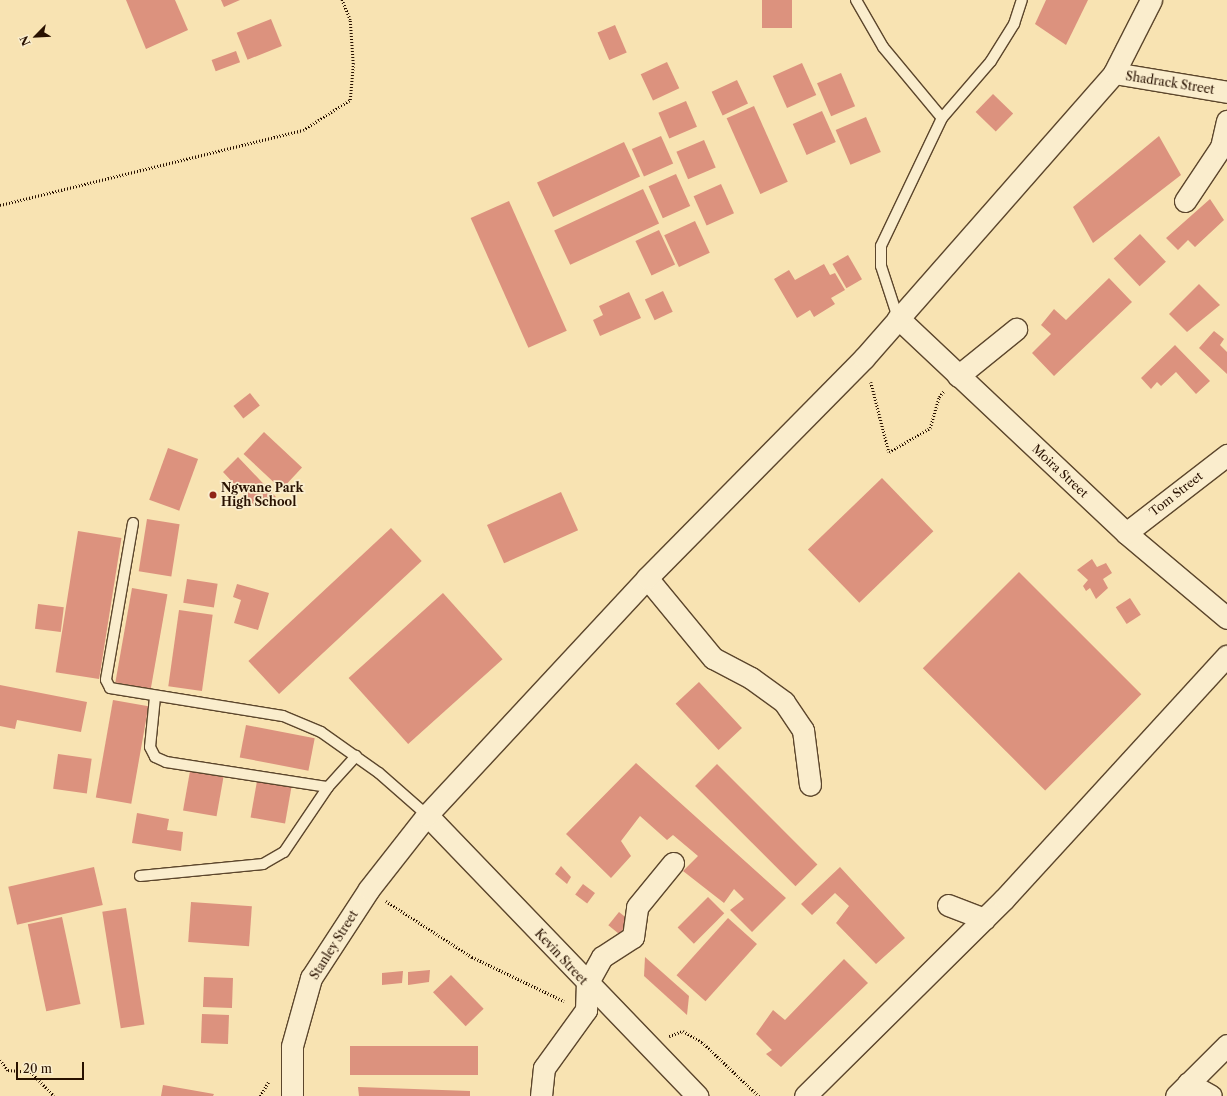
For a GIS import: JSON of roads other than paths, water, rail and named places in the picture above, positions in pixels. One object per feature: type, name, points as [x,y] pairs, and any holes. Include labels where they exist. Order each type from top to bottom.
[{"type":"street","name":"Stanley Street","points":[[292,1096],[292,1046],[311,978],[370,889],[427,815],[647,578],[864,358],[1114,73],[1151,0]]},
{"type":"street","name":"Shadrack Street","points":[[1114,73],[1227,92]]},
{"type":"street","points":[[1185,201],[1221,147],[1227,121]]},
{"type":"street","name":"Moira Street","points":[[898,318],[1126,533],[1227,618]]},
{"type":"street","points":[[958,376],[1016,329]]},
{"type":"street","name":"Tom Street","points":[[1126,533],[1227,454]]},
{"type":"street","points":[[647,578],[713,658],[751,678],[784,702],[803,730],[810,785]]},
{"type":"street","points":[[805,1096],[984,919],[1227,656]]},
{"type":"street","name":"Kevin Street","points":[[427,815],[587,984],[697,1096]]},
{"type":"street","points":[[541,1096],[544,1068],[586,1010],[587,984],[602,957],[633,936],[637,907],[673,863]]},
{"type":"street","points":[[948,905],[984,919]]},
{"type":"street","points":[[1182,1090],[1227,1045]]},
{"type":"street","points":[[1182,1090],[1211,1096]]},
{"type":"lane","points":[[856,0],[883,48],[942,118]]},
{"type":"lane","points":[[898,318],[880,266],[881,246],[942,118],[991,61],[1014,24],[1022,0]]},
{"type":"lane","points":[[133,523],[106,680],[118,692],[283,716],[321,732],[356,756],[427,815]]},
{"type":"lane","points":[[155,697],[150,747],[156,757],[166,762],[328,787]]},
{"type":"lane","points":[[140,876],[263,864],[284,852],[328,787],[356,756]]},
{"type":"place","name":"Ngwane Park High School","points":[[213,495]]}]
